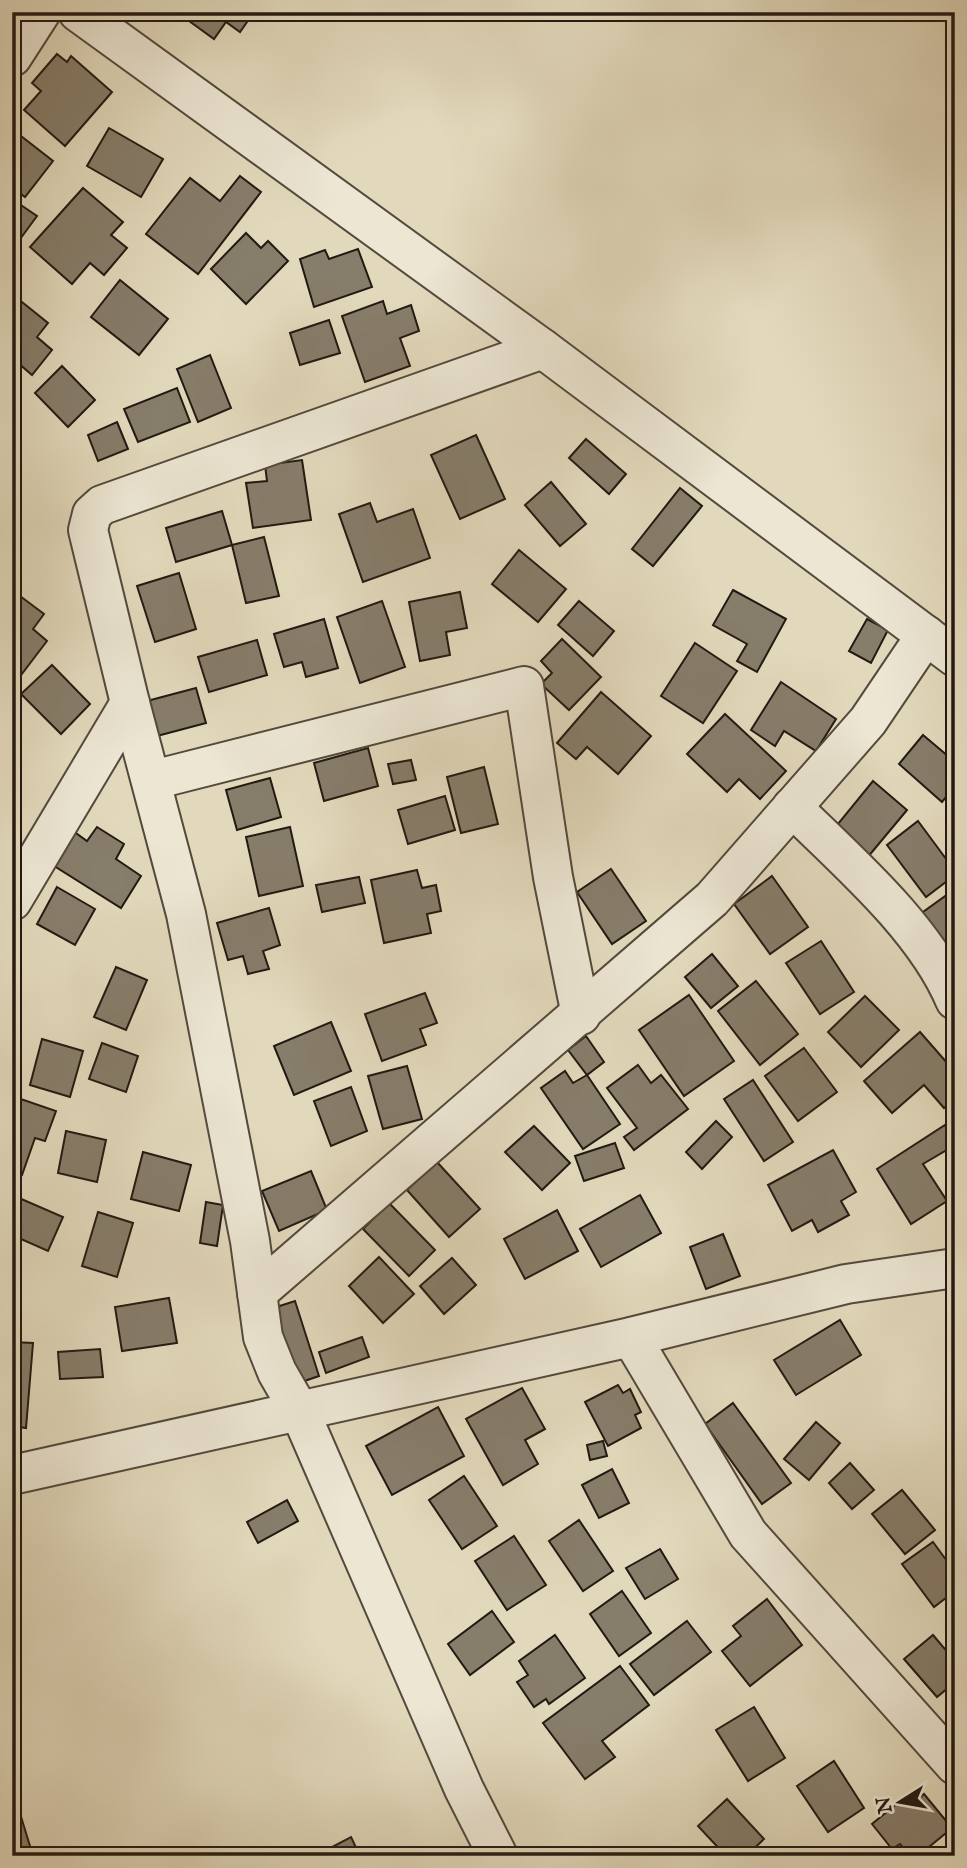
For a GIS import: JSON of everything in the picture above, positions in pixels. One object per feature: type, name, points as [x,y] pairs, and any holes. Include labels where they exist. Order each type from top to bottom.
[{"type":"street","points":[[12,57],[41,12]]},
{"type":"street","points":[[78,12],[543,348],[940,646],[868,721],[712,899],[257,1293]]},
{"type":"street","points":[[498,1856],[464,1789],[300,1412],[269,1356],[250,1241],[186,914],[88,530],[92,514],[102,505],[543,348]]},
{"type":"street","points":[[153,780],[524,686],[552,877],[581,1015]]},
{"type":"street","points":[[12,901],[130,703]]},
{"type":"street","points":[[792,807],[856,869],[907,925],[955,1000]]},
{"type":"street","points":[[12,1475],[631,1337],[846,1284],[955,1268]]},
{"type":"street","points":[[631,1337],[748,1534],[955,1765]]},
{"type":"building","points":[[189,12],[254,12],[240,32],[226,22],[214,39],[185,18]]},
{"type":"building","points":[[57,54],[67,62],[71,56],[112,92],[65,146],[24,110],[41,91],[32,83]]},
{"type":"building","points":[[109,128],[163,159],[141,197],[87,166]]},
{"type":"building","points":[[12,129],[53,161],[25,197],[12,187]]},
{"type":"building","points":[[240,176],[261,192],[198,274],[146,234],[190,178],[220,201]]},
{"type":"building","points":[[83,188],[123,222],[111,235],[127,248],[104,275],[90,263],[72,284],[30,247]]},
{"type":"building","points":[[12,199],[37,216],[12,250]]},
{"type":"building","points":[[246,233],[261,248],[268,241],[288,261],[246,304],[211,269]]},
{"type":"building","points":[[358,249],[372,287],[314,307],[300,259],[325,250],[329,259]]},
{"type":"building","points":[[120,280],[168,319],[139,355],[91,317]]},
{"type":"building","points":[[12,294],[48,323],[37,337],[52,350],[32,375],[18,363],[12,370]]},
{"type":"building","points":[[383,301],[387,314],[411,305],[419,331],[400,338],[410,366],[365,382],[342,316]]},
{"type":"building","points":[[329,320],[340,353],[300,365],[290,333]]},
{"type":"building","points":[[210,355],[231,408],[198,422],[177,369]]},
{"type":"building","points":[[62,366],[95,400],[68,427],[35,393]]},
{"type":"building","points":[[177,388],[190,422],[138,442],[124,409]]},
{"type":"building","points":[[117,422],[128,449],[98,461],[88,435]]},
{"type":"building","points":[[476,435],[505,499],[460,519],[431,455]]},
{"type":"building","points":[[586,439],[626,474],[609,494],[569,458]]},
{"type":"building","points":[[302,460],[311,520],[253,528],[246,483],[267,481],[265,465]]},
{"type":"building","points":[[551,482],[586,524],[560,546],[525,505]]},
{"type":"building","points":[[680,488],[702,506],[653,566],[632,549]]},
{"type":"building","points":[[370,503],[377,522],[413,509],[430,558],[363,582],[339,514]]},
{"type":"building","points":[[222,511],[232,545],[176,562],[166,528]]},
{"type":"building","points":[[264,537],[279,596],[246,603],[232,545]]},
{"type":"building","points":[[519,550],[566,589],[538,622],[492,584]]},
{"type":"building","points":[[179,573],[196,629],[155,642],[137,586]]},
{"type":"building","points":[[733,590],[786,619],[757,672],[737,661],[747,644],[713,625]]},
{"type":"building","points":[[460,592],[467,628],[446,632],[450,655],[420,661],[409,602]]},
{"type":"building","points":[[20,596],[44,614],[33,629],[47,641],[18,679],[12,674],[12,607]]},
{"type":"building","points":[[382,601],[405,667],[360,683],[337,617]]},
{"type":"building","points":[[579,601],[614,631],[593,656],[558,625]]},
{"type":"building","points":[[324,619],[338,668],[306,677],[302,662],[284,667],[274,634]]},
{"type":"building","points":[[867,619],[888,630],[871,663],[849,651]]},
{"type":"building","points":[[562,639],[601,677],[569,710],[541,684],[552,673],[541,661]]},
{"type":"building","points":[[257,640],[267,675],[209,692],[198,657]]},
{"type":"building","points":[[695,643],[737,671],[703,723],[661,696]]},
{"type":"building","points":[[52,665],[90,704],[61,734],[21,694]]},
{"type":"building","points":[[781,682],[836,719],[816,751],[784,731],[775,746],[751,730]]},
{"type":"building","points":[[196,688],[206,723],[157,736],[147,701]]},
{"type":"building","points":[[601,692],[651,736],[618,774],[587,747],[576,759],[557,743]]},
{"type":"building","points":[[725,714],[786,771],[760,799],[739,779],[727,792],[687,754]]},
{"type":"building","points":[[923,735],[955,762],[955,786],[942,802],[899,764]]},
{"type":"building","points":[[368,748],[378,786],[324,801],[314,763]]},
{"type":"building","points":[[411,760],[416,780],[393,784],[388,764]]},
{"type":"building","points":[[484,767],[498,824],[461,833],[447,777]]},
{"type":"building","points":[[270,778],[281,817],[237,830],[226,790]]},
{"type":"building","points":[[873,781],[907,810],[867,858],[833,830]]},
{"type":"building","points":[[445,796],[455,830],[408,844],[398,810]]},
{"type":"building","points":[[918,821],[955,871],[955,875],[926,897],[887,845]]},
{"type":"building","points":[[97,827],[124,844],[116,859],[141,876],[121,908],[51,864],[73,831],[87,841]]},
{"type":"building","points":[[290,827],[303,886],[259,896],[246,837]]},
{"type":"building","points":[[611,869],[646,921],[612,944],[577,892]]},
{"type":"building","points":[[417,870],[422,888],[436,885],[441,911],[427,914],[431,933],[384,943],[371,880]]},
{"type":"building","points":[[772,876],[808,927],[770,954],[734,904]]},
{"type":"building","points":[[359,877],[365,903],[322,912],[316,885]]},
{"type":"building","points":[[57,887],[95,909],[75,945],[37,924]]},
{"type":"building","points":[[955,889],[955,937],[938,949],[916,917]]},
{"type":"building","points":[[269,908],[280,945],[263,951],[269,969],[248,974],[243,956],[228,960],[217,923]]},
{"type":"building","points":[[821,941],[854,992],[820,1014],[786,963]]},
{"type":"building","points":[[712,954],[738,986],[711,1008],[685,977]]},
{"type":"building","points":[[116,967],[147,980],[126,1030],[94,1017]]},
{"type":"building","points":[[756,981],[798,1034],[760,1065],[718,1011]]},
{"type":"building","points":[[425,993],[437,1023],[420,1029],[426,1045],[382,1061],[365,1014]]},
{"type":"building","points":[[689,995],[734,1061],[684,1096],[639,1030]]},
{"type":"building","points":[[865,996],[899,1030],[861,1067],[828,1032]]},
{"type":"building","points":[[331,1022],[351,1071],[294,1095],[274,1046]]},
{"type":"building","points":[[920,1032],[955,1072],[955,1099],[944,1108],[924,1085],[892,1113],[864,1081]]},
{"type":"building","points":[[586,1036],[604,1062],[587,1075],[568,1050]]},
{"type":"building","points":[[42,1039],[83,1051],[70,1097],[30,1085]]},
{"type":"building","points":[[102,1043],[138,1056],[126,1092],[89,1079]]},
{"type":"building","points":[[804,1048],[837,1092],[798,1121],[765,1076]]},
{"type":"building","points":[[638,1065],[651,1083],[661,1075],[688,1109],[634,1150],[624,1137],[637,1128],[607,1088]]},
{"type":"building","points":[[407,1066],[422,1119],[383,1129],[368,1076]]},
{"type":"building","points":[[565,1071],[573,1083],[587,1075],[620,1124],[583,1149],[541,1088]]},
{"type":"building","points":[[753,1080],[793,1142],[764,1161],[724,1099]]},
{"type":"building","points":[[351,1087],[367,1131],[331,1146],[314,1101]]},
{"type":"building","points":[[12,1096],[56,1111],[45,1141],[35,1138],[22,1175],[12,1172]]},
{"type":"building","points":[[716,1121],[732,1137],[702,1169],[686,1152]]},
{"type":"building","points":[[945,1125],[955,1145],[923,1164],[947,1201],[911,1224],[877,1169]]},
{"type":"building","points":[[534,1126],[570,1163],[542,1190],[505,1152]]},
{"type":"building","points":[[66,1131],[106,1140],[97,1182],[58,1173]]},
{"type":"building","points":[[615,1143],[624,1168],[584,1181],[575,1156]]},
{"type":"building","points":[[833,1150],[856,1192],[841,1201],[849,1215],[818,1232],[812,1220],[792,1231],[768,1185]]},
{"type":"building","points":[[143,1152],[191,1165],[179,1211],[131,1199]]},
{"type":"building","points":[[437,1162],[480,1209],[449,1237],[407,1190]]},
{"type":"building","points":[[311,1171],[327,1210],[279,1231],[262,1191]]},
{"type":"building","points":[[640,1195],[661,1233],[601,1267],[580,1229]]},
{"type":"building","points":[[19,1198],[63,1217],[48,1251],[12,1235],[12,1213]]},
{"type":"building","points":[[206,1202],[223,1205],[217,1246],[200,1243]]},
{"type":"building","points":[[389,1203],[435,1250],[409,1276],[363,1229]]},
{"type":"building","points":[[557,1210],[578,1251],[525,1279],[504,1239]]},
{"type":"building","points":[[98,1212],[133,1223],[117,1277],[82,1266]]},
{"type":"building","points":[[723,1234],[740,1276],[706,1289],[690,1247]]},
{"type":"building","points":[[379,1257],[414,1294],[383,1323],[349,1286]]},
{"type":"building","points":[[452,1258],[476,1285],[444,1314],[420,1286]]},
{"type":"building","points":[[12,1283],[20,1284],[13,1330],[12,1330]]},
{"type":"building","points":[[169,1298],[177,1343],[122,1351],[115,1307]]},
{"type":"building","points":[[295,1301],[319,1376],[287,1387],[261,1312]]},
{"type":"building","points":[[840,1320],[861,1355],[796,1395],[774,1360]]},
{"type":"building","points":[[362,1337],[369,1357],[326,1373],[319,1352]]},
{"type":"building","points":[[12,1342],[33,1343],[26,1428],[12,1426]]},
{"type":"building","points":[[100,1349],[103,1377],[60,1379],[58,1352]]},
{"type":"building","points":[[618,1385],[623,1393],[630,1389],[641,1412],[635,1415],[641,1428],[608,1446],[585,1402]]},
{"type":"building","points":[[522,1388],[545,1429],[525,1440],[538,1464],[503,1485],[466,1419]]},
{"type":"building","points":[[733,1403],[791,1483],[762,1504],[705,1424]]},
{"type":"building","points":[[438,1407],[464,1456],[392,1495],[366,1446]]},
{"type":"building","points":[[816,1422],[840,1443],[809,1480],[784,1459]]},
{"type":"building","points":[[603,1441],[607,1456],[590,1460],[587,1445]]},
{"type":"building","points":[[850,1463],[874,1490],[852,1509],[829,1483]]},
{"type":"building","points":[[612,1469],[629,1503],[599,1518],[582,1485]]},
{"type":"building","points":[[464,1476],[497,1526],[462,1549],[429,1500]]},
{"type":"building","points":[[902,1490],[935,1530],[905,1554],[872,1514]]},
{"type":"building","points":[[287,1500],[298,1521],[258,1543],[247,1522]]},
{"type":"building","points":[[579,1520],[613,1571],[583,1591],[549,1541]]},
{"type":"building","points":[[514,1536],[546,1585],[507,1610],[475,1561]]},
{"type":"building","points":[[933,1542],[955,1572],[955,1591],[934,1607],[902,1564]]},
{"type":"building","points":[[660,1549],[678,1579],[645,1599],[626,1568]]},
{"type":"building","points":[[622,1591],[651,1633],[619,1656],[590,1614]]},
{"type":"building","points":[[767,1599],[802,1645],[750,1686],[722,1651],[741,1636],[733,1626]]},
{"type":"building","points":[[492,1611],[514,1642],[470,1675],[448,1644]]},
{"type":"building","points":[[687,1621],[711,1652],[654,1695],[630,1664]]},
{"type":"building","points":[[555,1635],[585,1678],[549,1704],[546,1699],[534,1707],[517,1682],[528,1675],[519,1661]]},
{"type":"building","points":[[933,1635],[955,1661],[955,1682],[937,1697],[904,1659]]},
{"type":"building","points":[[620,1666],[649,1705],[602,1741],[615,1757],[585,1779],[543,1723]]},
{"type":"building","points":[[754,1707],[785,1758],[748,1781],[716,1730]]},
{"type":"building","points":[[834,1761],[864,1808],[828,1832],[797,1786]]},
{"type":"building","points":[[12,1787],[33,1856],[12,1856]]},
{"type":"building","points":[[924,1794],[952,1828],[918,1856],[910,1856],[900,1844],[892,1849],[872,1824],[905,1797],[912,1804]]},
{"type":"building","points":[[727,1799],[764,1839],[746,1856],[726,1856],[698,1826]]},
{"type":"building","points":[[351,1837],[360,1856],[315,1856]]}]
